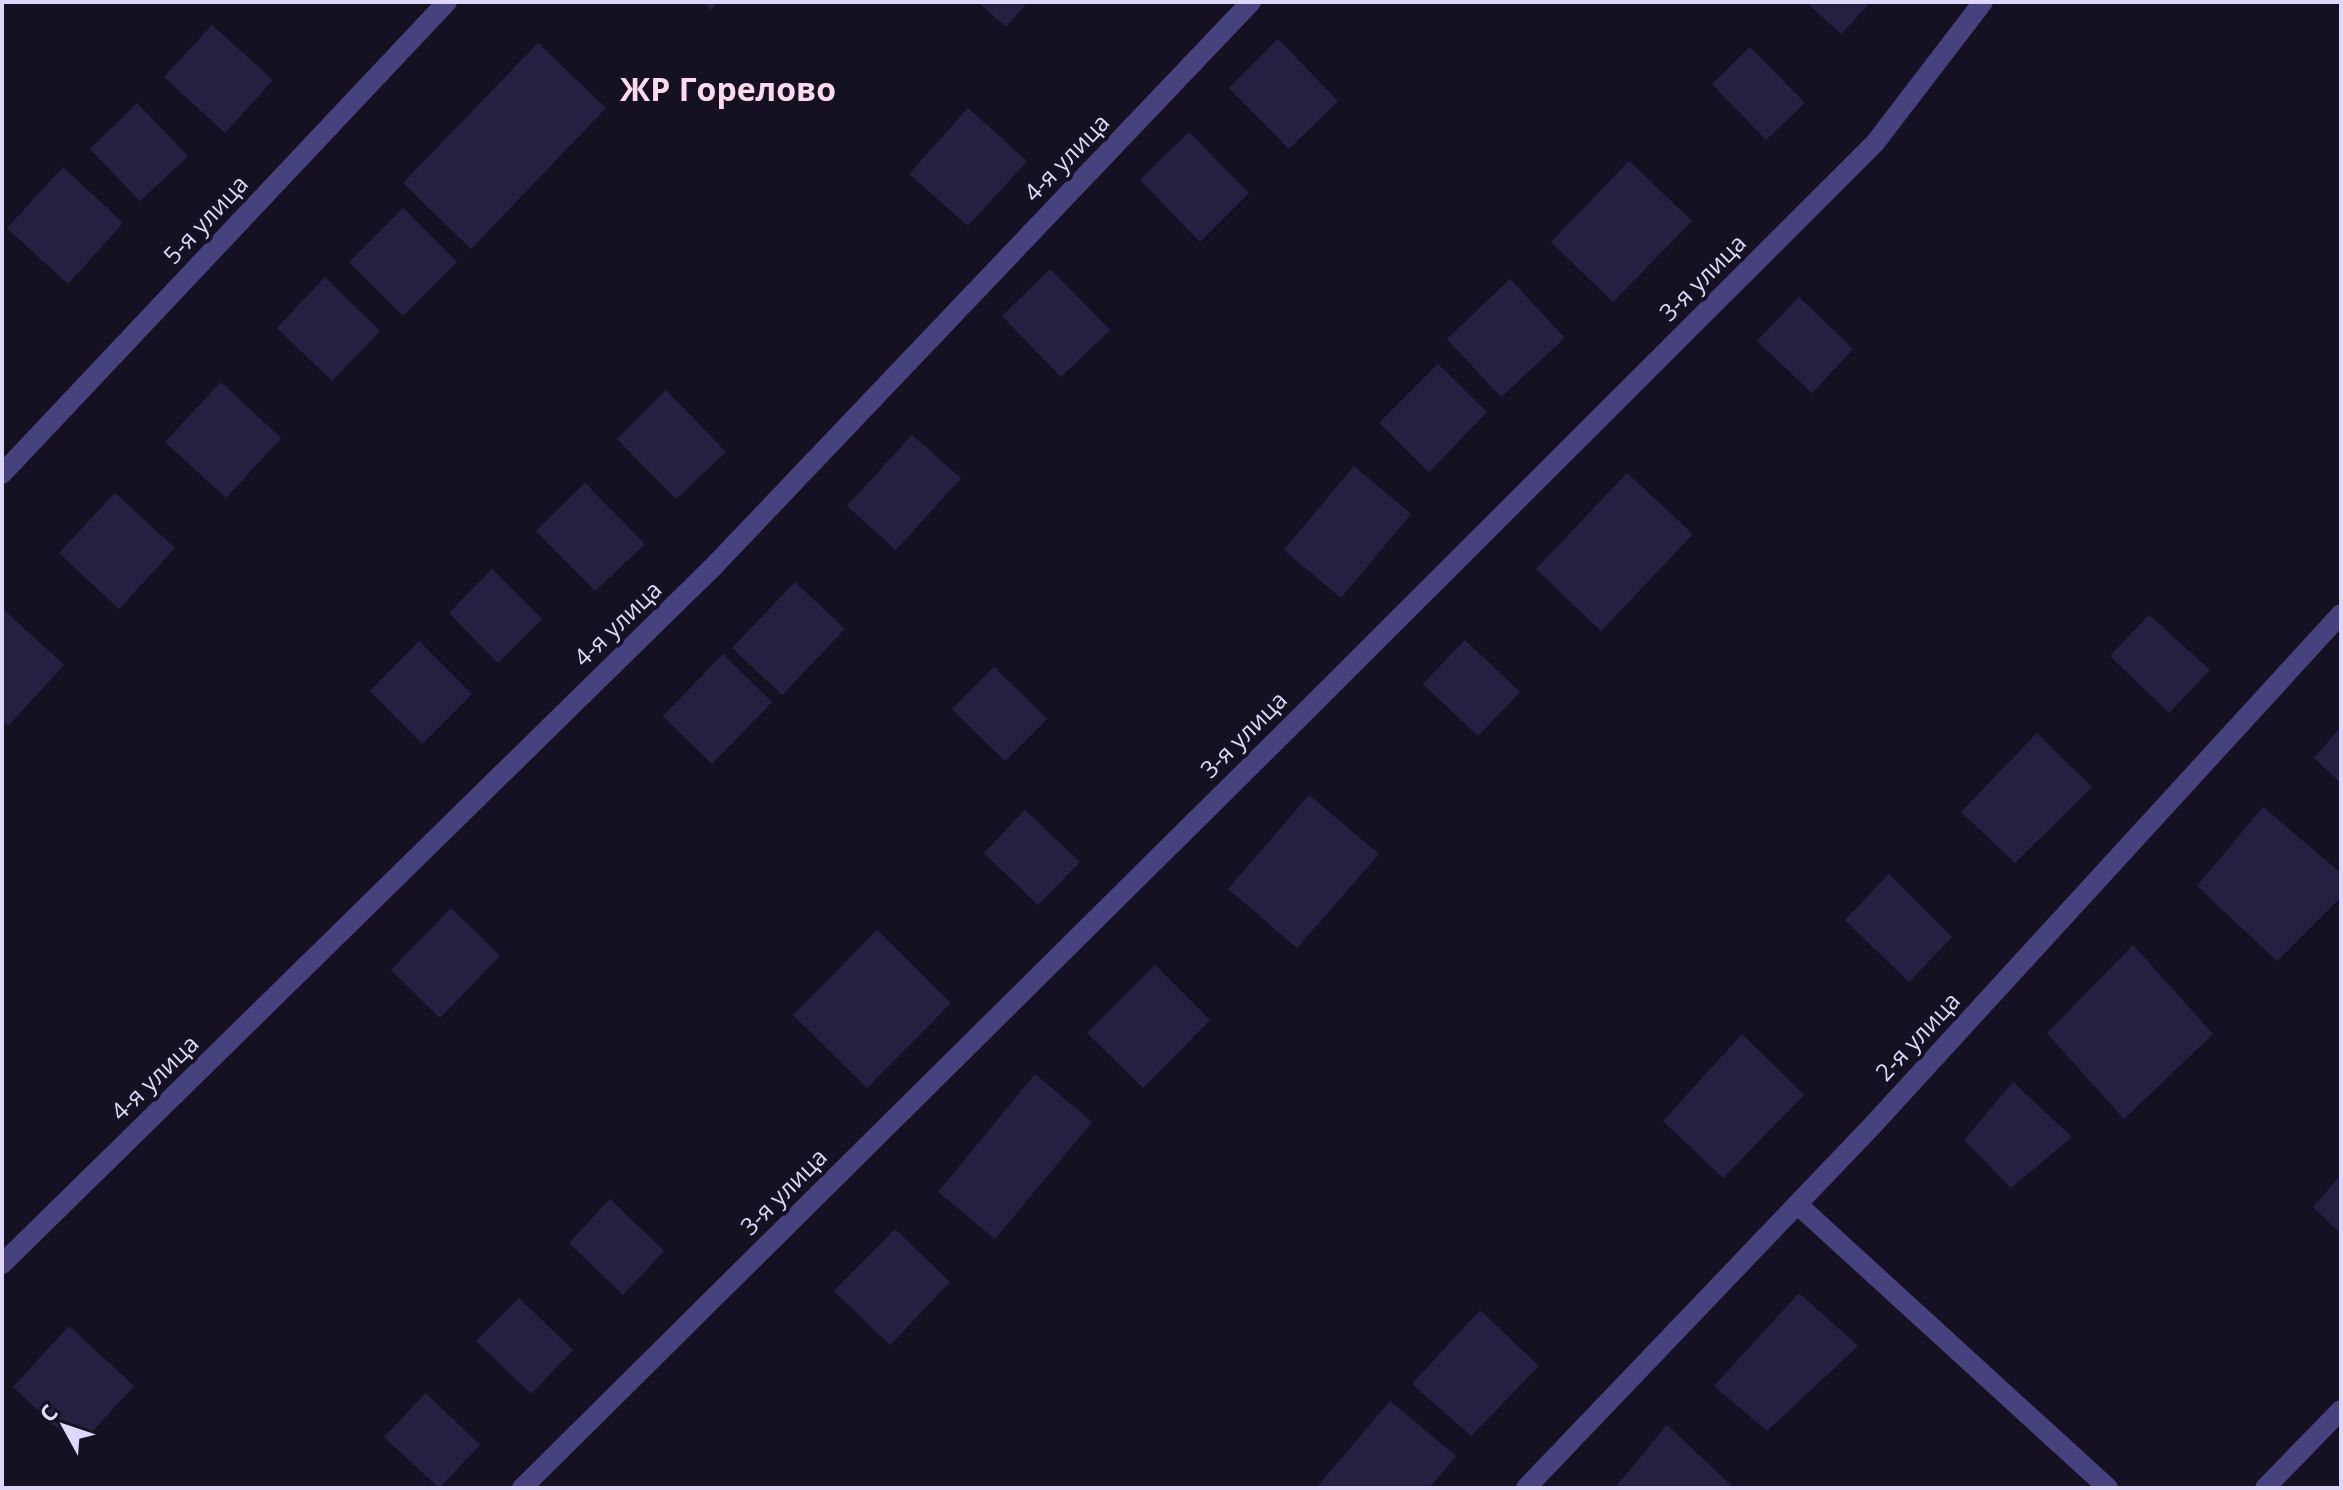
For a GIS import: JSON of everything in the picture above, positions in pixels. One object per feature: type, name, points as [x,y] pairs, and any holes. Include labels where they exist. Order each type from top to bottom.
[{"type":"street","name":"5-я улица","points":[[2,474],[447,2]]},
{"type":"street","name":"4-я улица","points":[[2,1264],[713,567],[1251,2]]},
{"type":"street","name":"3-я улица","points":[[522,1488],[1875,143],[1983,2]]},
{"type":"street","name":"2-я улица","points":[[1526,1488],[1797,1204],[2341,614]]},
{"type":"street","points":[[1797,1204],[2108,1488]]},
{"type":"street","points":[[2265,1488],[2341,1410]]},
{"type":"building","points":[[702,2],[718,2],[711,10]]},
{"type":"building","points":[[978,2],[1028,2],[1006,27]]},
{"type":"building","points":[[1806,2],[1871,2],[1841,34]]},
{"type":"building","points":[[212,25],[273,80],[225,133],[164,77]]},
{"type":"building","points":[[1278,39],[1338,101],[1289,149],[1229,88]]},
{"type":"building","points":[[538,43],[606,108],[471,249],[403,183]]},
{"type":"building","points":[[1750,47],[1805,103],[1766,140],[1712,84]]},
{"type":"building","points":[[137,103],[188,156],[140,201],[90,149]]},
{"type":"building","points":[[968,108],[1027,161],[968,226],[909,174]]},
{"type":"building","points":[[1189,132],[1249,193],[1200,242],[1140,180]]},
{"type":"building","points":[[1629,161],[1692,221],[1613,302],[1551,242]]},
{"type":"building","points":[[63,167],[123,223],[68,284],[7,228]]},
{"type":"building","points":[[403,208],[457,262],[403,316],[349,262]]},
{"type":"building","points":[[1050,269],[1110,330],[1061,377],[1002,316]]},
{"type":"building","points":[[325,277],[380,331],[332,381],[277,328]]},
{"type":"building","points":[[1510,279],[1565,338],[1501,397],[1447,339]]},
{"type":"building","points":[[1799,297],[1853,349],[1812,393],[1757,341]]},
{"type":"building","points":[[1438,364],[1487,412],[1429,472],[1379,423]]},
{"type":"building","points":[[221,382],[281,438],[226,498],[165,442]]},
{"type":"building","points":[[666,390],[726,452],[676,499],[617,439]]},
{"type":"building","points":[[912,435],[961,478],[896,550],[847,506]]},
{"type":"building","points":[[1354,466],[1411,514],[1341,598],[1284,550]]},
{"type":"building","points":[[1627,473],[1693,534],[1601,631],[1536,569]]},
{"type":"building","points":[[585,483],[645,544],[595,591],[536,531]]},
{"type":"building","points":[[115,493],[175,548],[119,609],[59,553]]},
{"type":"building","points":[[492,569],[542,619],[498,663],[449,613]]},
{"type":"building","points":[[795,582],[845,629],[782,695],[732,648]]},
{"type":"building","points":[[4,610],[64,665],[8,726],[2,720]]},
{"type":"building","points":[[2149,615],[2210,670],[2169,713],[2110,656]]},
{"type":"building","points":[[1465,640],[1520,692],[1478,736],[1423,684]]},
{"type":"building","points":[[419,641],[472,694],[422,744],[370,691]]},
{"type":"building","points":[[723,654],[772,702],[712,764],[663,716]]},
{"type":"building","points":[[994,667],[1047,719],[1005,761],[952,709]]},
{"type":"building","points":[[2341,727],[2341,783],[2314,758]]},
{"type":"building","points":[[2037,733],[2092,787],[2015,863],[1961,812]]},
{"type":"building","points":[[1309,795],[1379,854],[1297,948],[1228,889]]},
{"type":"building","points":[[2263,807],[2341,873],[2341,897],[2277,961],[2197,886]]},
{"type":"building","points":[[1025,810],[1080,862],[1038,905],[984,853]]},
{"type":"building","points":[[1889,874],[1952,937],[1909,982],[1845,920]]},
{"type":"building","points":[[451,908],[500,956],[440,1018],[391,970]]},
{"type":"building","points":[[877,930],[951,1003],[867,1088],[793,1015]]},
{"type":"building","points":[[2133,945],[2213,1034],[2124,1119],[2047,1033]]},
{"type":"building","points":[[1155,965],[1210,1020],[1143,1088],[1087,1033]]},
{"type":"building","points":[[1742,1034],[1804,1095],[1723,1178],[1663,1121]]},
{"type":"building","points":[[1035,1074],[1092,1122],[995,1239],[938,1192]]},
{"type":"building","points":[[2013,1082],[2072,1137],[2011,1188],[1964,1140]]},
{"type":"building","points":[[2341,1175],[2341,1234],[2313,1207]]},
{"type":"building","points":[[610,1199],[664,1251],[623,1295],[569,1243]]},
{"type":"building","points":[[895,1229],[950,1282],[890,1345],[834,1291]]},
{"type":"building","points":[[1799,1293],[1858,1346],[1767,1431],[1714,1386]]},
{"type":"building","points":[[519,1298],[573,1350],[531,1394],[476,1341]]},
{"type":"building","points":[[1480,1310],[1539,1366],[1471,1436],[1412,1384]]},
{"type":"building","points":[[69,1326],[134,1386],[78,1447],[13,1387]]},
{"type":"building","points":[[426,1393],[480,1445],[439,1488],[384,1437]]},
{"type":"building","points":[[1390,1401],[1456,1456],[1429,1488],[1316,1488]]},
{"type":"building","points":[[1667,1425],[1732,1486],[1615,1488]]},
{"type":"district","name":"ЖР Горелово","points":[[728,90]]}]
